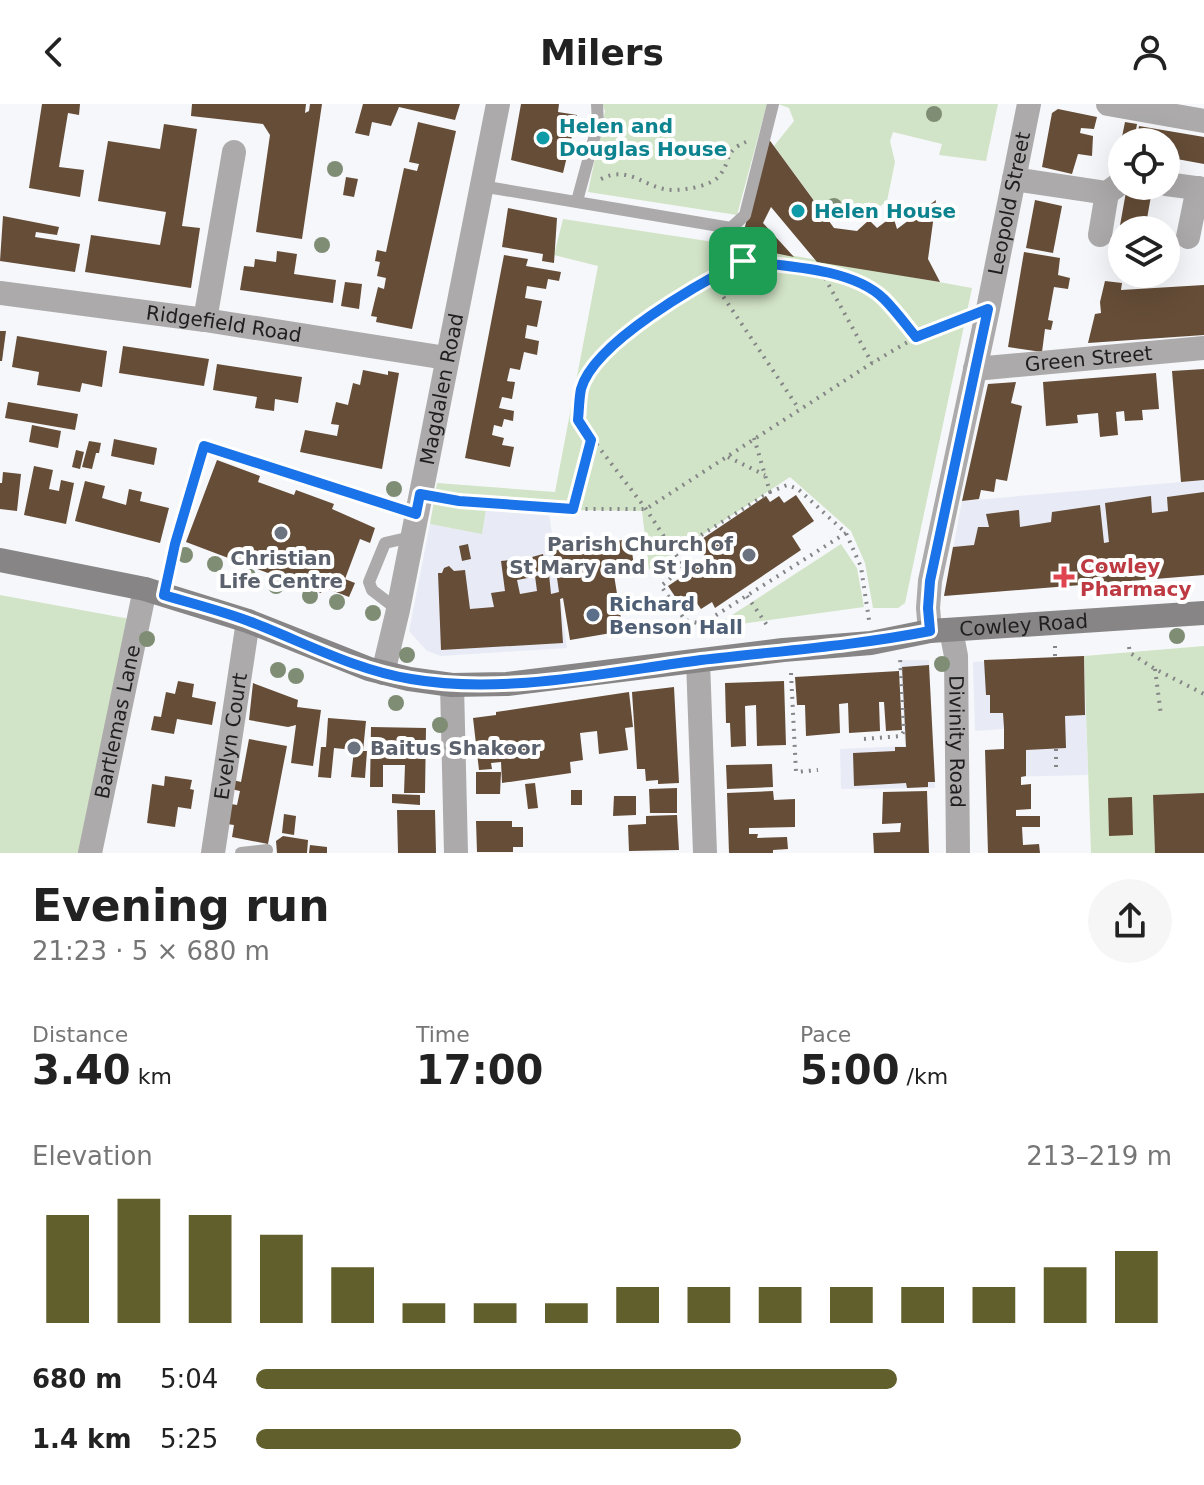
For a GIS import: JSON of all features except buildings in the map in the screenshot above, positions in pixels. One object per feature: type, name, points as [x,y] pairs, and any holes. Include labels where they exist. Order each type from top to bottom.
[{"type":"main road","name":"Cowley Road","points":[[0,560],[154,592],[248,621],[383,673],[452,685],[507,684],[871,643],[941,630],[1204,613]]},
{"type":"street","name":"Magdalen Road","points":[[383,673],[498,104]]},
{"type":"street","name":"Leopold Street","points":[[941,630],[928,608],[930,581],[1029,104]]},
{"type":"street","points":[[1108,104],[1204,121]]},
{"type":"street","points":[[205,320],[234,152]]},
{"type":"street","points":[[1014,179],[1108,187]]},
{"type":"street","points":[[1180,186],[1201,188],[1188,237]]},
{"type":"street","points":[[1100,235],[1110,200]]},
{"type":"street","name":"Ridgefield Road","points":[[0,293],[205,320],[446,358]]},
{"type":"street","name":"Green Street","points":[[975,369],[1204,348]]},
{"type":"street","name":"Bartlemas Lane","points":[[90,853],[154,592]]},
{"type":"street","name":"Evelyn Court","points":[[213,853],[248,621]]},
{"type":"street","name":"Divinity Road","points":[[941,630],[956,656],[958,853]]},
{"type":"street","points":[[698,661],[705,853]]},
{"type":"street","points":[[452,685],[456,853]]},
{"type":"lane","points":[[577,201],[598,124],[600,107],[597,104]]},
{"type":"lane","points":[[481,186],[731,228],[745,215],[773,104]]},
{"type":"lane","points":[[154,592],[175,544],[204,446],[416,515],[385,543],[369,582],[372,590],[398,610]]},
{"type":"lane","points":[[241,853],[267,850]]},
{"type":"path","points":[[584,179],[595,182],[622,173],[641,178],[658,188],[673,190],[709,183],[720,175],[734,146],[766,132]]},
{"type":"path","points":[[846,533],[702,624],[685,620],[661,586],[684,567],[646,509],[578,420],[582,388],[599,358],[659,310],[710,277],[743,261],[819,269],[882,297],[916,337]]},
{"type":"path","points":[[819,269],[872,363]]},
{"type":"path","points":[[710,277],[799,409]]},
{"type":"path","points":[[416,515],[459,501],[573,509],[646,509],[916,337],[988,309]]},
{"type":"path","points":[[754,438],[770,492]]},
{"type":"path","points":[[573,509],[591,440]]},
{"type":"path","points":[[726,456],[765,475]]},
{"type":"path","points":[[674,552],[770,492],[787,485],[798,489],[846,533],[861,567],[871,643]]},
{"type":"path","points":[[747,596],[769,628]]},
{"type":"path","points":[[1055,646],[1055,658]]},
{"type":"path","points":[[1129,647],[1130,653],[1155,669],[1204,694]]},
{"type":"path","points":[[864,739],[901,736],[904,731],[900,655]]},
{"type":"path","points":[[790,664],[796,772],[818,770]]},
{"type":"path","points":[[1155,669],[1161,715]]},
{"type":"path","points":[[1056,749],[1056,771]]},
{"type":"shaded area","points":[[1204,480],[1204,575],[944,596],[962,501]]},
{"type":"shaded area","points":[[485,509],[549,512],[567,648],[441,656],[427,651],[409,631],[430,524],[481,533]]},
{"type":"shaded area","points":[[1084,656],[1088,775],[1004,777],[1004,729],[975,731],[973,662]]},
{"type":"shaded area","points":[[900,660],[929,660],[935,788],[841,789],[840,749],[905,746]]},
{"type":"green space","points":[[602,104],[767,104],[737,215],[588,192],[605,111]]},
{"type":"green space","points":[[778,104],[998,104],[986,161],[939,155],[942,144],[893,132],[890,141],[895,162],[887,201],[875,210],[869,202],[854,215],[825,215],[774,146],[794,121],[789,108]]},
{"type":"green space","points":[[563,219],[740,246],[972,288],[905,603],[898,608],[873,608],[865,563],[851,531],[790,477],[649,570],[642,511],[486,509],[482,534],[430,524],[437,483],[555,492],[598,266],[554,255]]},
{"type":"green space","points":[[841,544],[857,568],[864,607],[712,628]]},
{"type":"green space","points":[[0,595],[130,619],[82,853],[0,853]]},
{"type":"green space","points":[[1204,646],[1204,793],[1154,795],[1155,853],[1091,853],[1084,656]]},
{"type":"place","name":"Helen and Douglas House","points":[[543,138]]},
{"type":"place","name":"Helen House","points":[[798,211]]},
{"type":"place","name":"Christian Life Centre","points":[[281,533]]},
{"type":"place","name":"Parish Church of St Mary and St John","points":[[749,555]]},
{"type":"place","name":"Cowley Pharmacy","points":[[1064,577]]},
{"type":"place","name":"Richard Benson Hall","points":[[593,615]]},
{"type":"place","name":"Baitus Shakoor","points":[[354,748]]},
{"type":"route","points":[[743,261],[819,269],[859,285],[882,297],[916,337],[988,309],[930,581],[930,631],[871,643],[783,650],[507,684],[452,685],[369,669],[248,621],[164,595],[175,544],[204,446],[416,514],[420,494],[459,501],[573,509],[591,440],[578,420],[582,388],[599,358],[659,310],[710,277],[743,261]]}]
